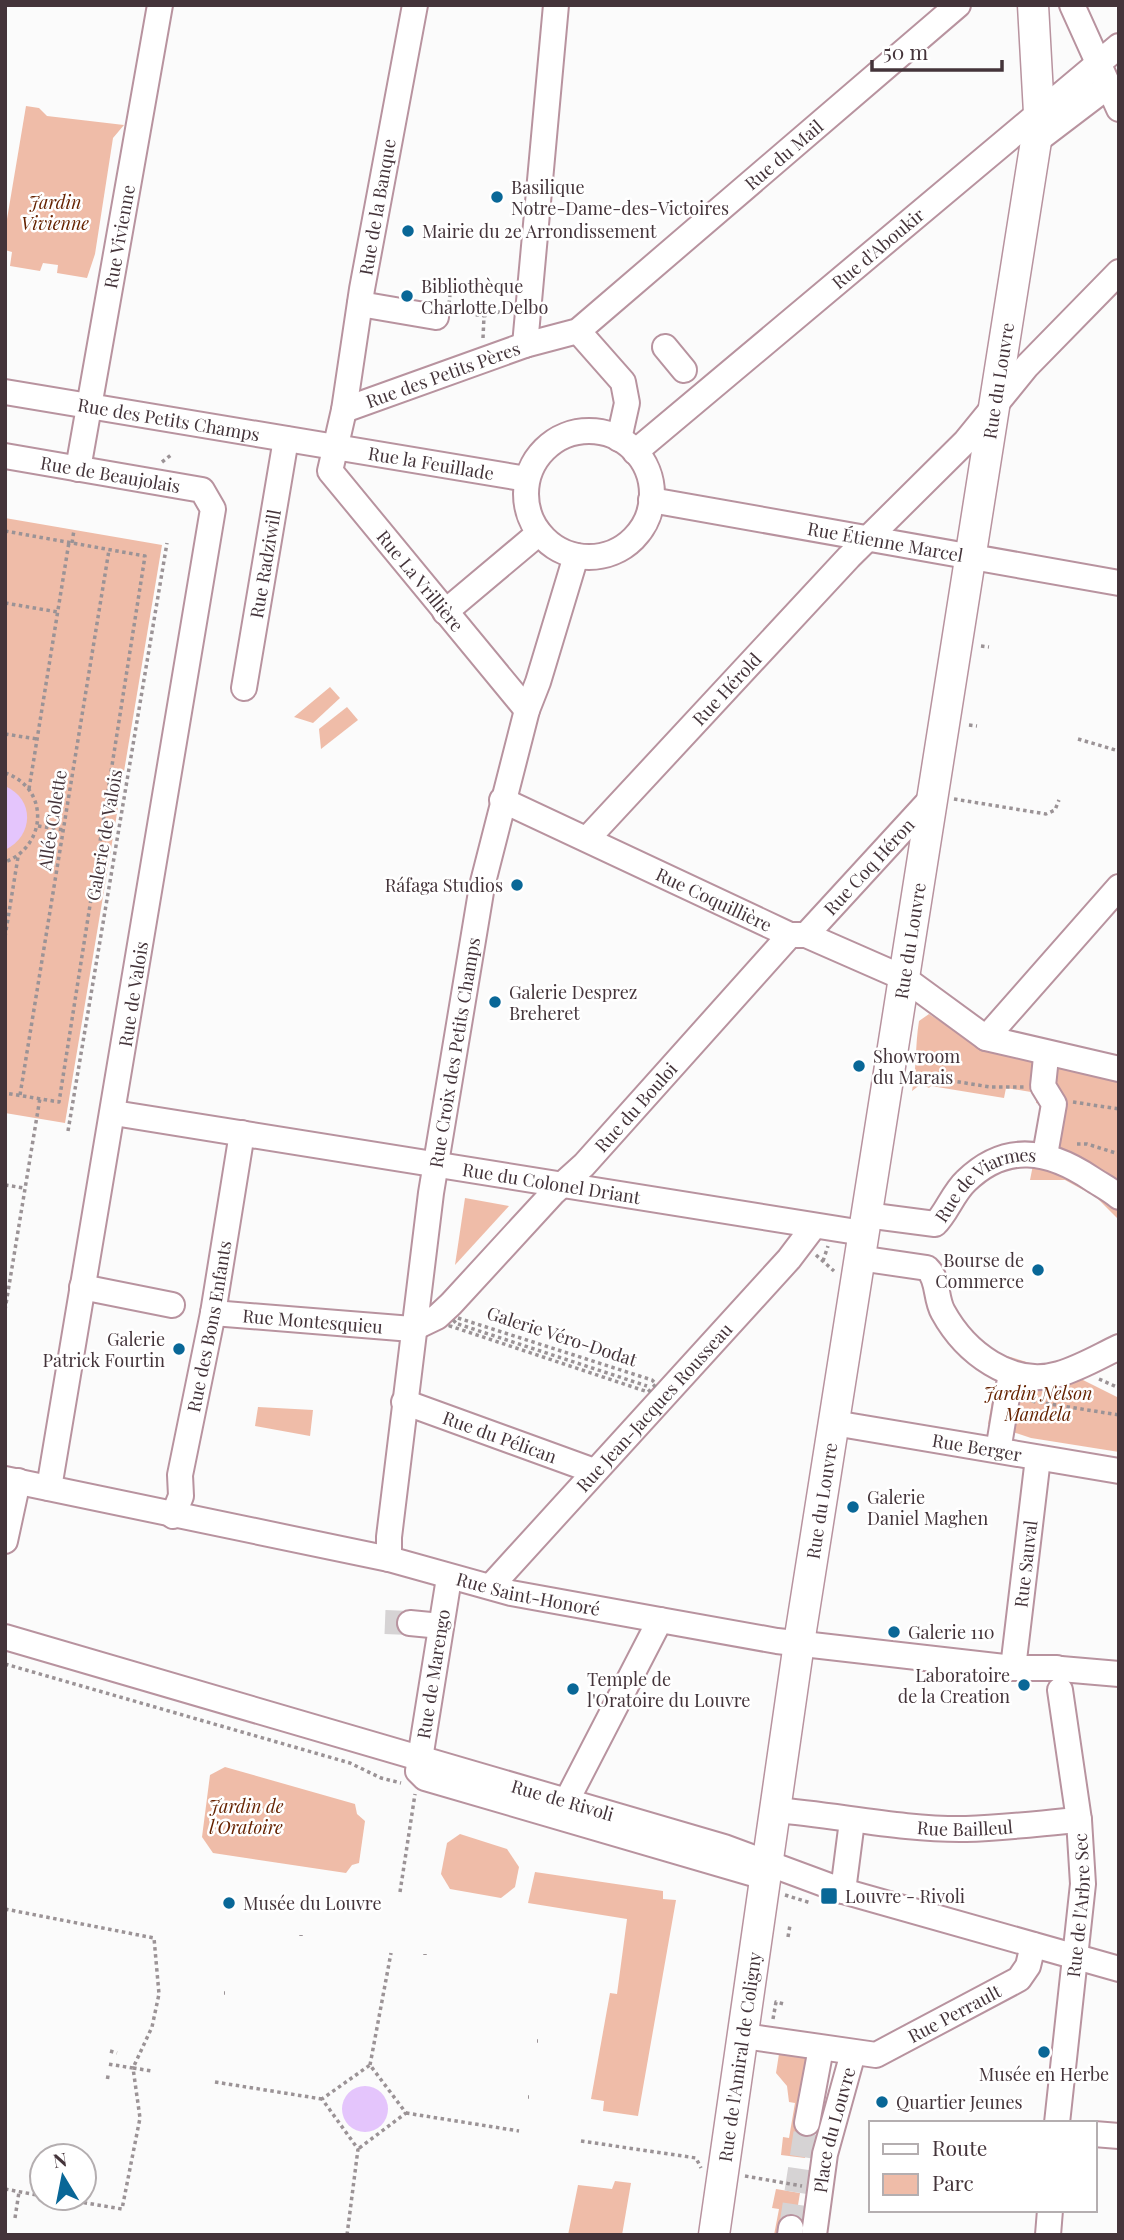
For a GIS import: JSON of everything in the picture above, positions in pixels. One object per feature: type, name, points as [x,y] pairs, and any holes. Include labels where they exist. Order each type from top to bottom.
[{"type":"main road","name":"Rue du Louvre","points":[[766,1870],[834,1423],[858,1245],[904,978],[941,799],[970,557],[1037,127],[1033,5]]},
{"type":"main road","name":"Rue de l'Amiral de Coligny","points":[[714,2235],[766,1870]]},
{"type":"street","name":"Rue Vivienne","points":[[78,468],[160,5]]},
{"type":"street","name":"Rue de la Banque","points":[[344,410],[360,304],[415,5]]},
{"type":"street","points":[[525,345],[556,5]]},
{"type":"street","name":"Rue du Mail","points":[[578,331],[958,5]]},
{"type":"street","points":[[1072,5],[1096,64],[1119,110]]},
{"type":"street","name":"Rue d'Aboukir","points":[[627,445],[695,383],[1037,127],[1096,64],[1119,46]]},
{"type":"street","points":[[1037,127],[1107,87]]},
{"type":"street","name":"Rue Hérold","points":[[587,839],[866,540],[992,411],[1027,366],[1119,272]]},
{"type":"street","points":[[360,304],[436,317]]},
{"type":"street","points":[[578,331],[623,382],[627,403],[627,445]]},
{"type":"street","name":"Rue des Petits Pères","points":[[334,447],[344,410],[525,345],[578,331]]},
{"type":"street","points":[[665,347],[695,383]]},
{"type":"street","name":"Rue des Petits Champs","points":[[5,392],[334,447]]},
{"type":"street","points":[[579,432],[597,432],[627,445],[649,476],[651,500],[646,519],[631,540],[604,555],[576,556],[558,549],[539,533],[528,511],[527,479],[542,452],[559,439],[579,432]]},
{"type":"street","name":"Rue Radziwill","points":[[244,688],[286,439]]},
{"type":"street","name":"Rue la Feuillade","points":[[334,447],[527,479]]},
{"type":"street","name":"Rue La Vrillière","points":[[334,447],[330,471],[527,710]]},
{"type":"street","name":"Rue de Beaujolais","points":[[5,456],[202,490],[210,500]]},
{"type":"street","name":"Rue de Valois","points":[[50,1488],[212,525],[213,509],[210,500]]},
{"type":"street","name":"Rue Étienne Marcel","points":[[651,500],[1119,583]]},
{"type":"street","points":[[445,612],[539,533]]},
{"type":"street","name":"Rue Croix des Petits Champs","points":[[389,1559],[413,1324],[436,1164],[482,886],[527,710],[576,556]]},
{"type":"street","name":"Rue Coq Héron","points":[[798,935],[941,799]]},
{"type":"street","name":"Rue Coquillière","points":[[502,800],[798,935],[904,978],[986,1038],[1119,1069]]},
{"type":"street","points":[[986,1038],[1119,887]]},
{"type":"street","name":"Rue du Bouloi","points":[[413,1324],[437,1317],[451,1304],[557,1184],[798,935]]},
{"type":"street","points":[[1045,1155],[1054,1104],[1047,1092],[1046,1057]]},
{"type":"street","name":"Rue du Colonel Driant","points":[[114,1112],[557,1184],[821,1235],[858,1245]]},
{"type":"street","name":"Rue des Bons Enfants","points":[[173,1516],[181,1496],[180,1475],[213,1313],[242,1133]]},
{"type":"street","name":"Rue de Viarmes","points":[[858,1245],[939,1221],[948,1202],[968,1179],[992,1162],[1020,1152],[1045,1155],[1079,1170],[1119,1197]]},
{"type":"street","points":[[480,1261],[557,1184]]},
{"type":"street","points":[[413,1324],[511,1216]]},
{"type":"street","name":"Rue Jean-Jacques Rousseau","points":[[491,1586],[789,1259],[821,1235]]},
{"type":"street","points":[[858,1245],[927,1268],[935,1277],[938,1304],[956,1332],[1006,1380],[1058,1375],[1119,1347]]},
{"type":"street","points":[[82,1287],[172,1305]]},
{"type":"street","name":"Rue Montesquieu","points":[[213,1313],[413,1324]]},
{"type":"street","points":[[1000,1439],[1006,1380]]},
{"type":"street","name":"Rue du Pélican","points":[[404,1402],[594,1471]]},
{"type":"street","name":"Rue Berger","points":[[834,1423],[1119,1471]]},
{"type":"street","name":"Rue Sauval","points":[[1013,1668],[1038,1458]]},
{"type":"street","points":[[5,1541],[12,1480]]},
{"type":"street","name":"Rue Saint-Honoré","points":[[12,1480],[173,1516],[389,1559],[449,1578],[512,1593],[660,1620],[799,1643],[1013,1668],[1059,1676],[1119,1674]]},
{"type":"street","name":"Rue de Marengo","points":[[415,1775],[449,1578]]},
{"type":"street","points":[[567,1800],[660,1620]]},
{"type":"street","points":[[410,1623],[441,1626]]},
{"type":"street","name":"Rue de Rivoli","points":[[5,1637],[425,1778],[1033,1945],[1074,1964],[1119,1969]]},
{"type":"street","name":"Rue de l'Arbre Sec","points":[[1057,2121],[1083,1884],[1079,1820],[1059,1676]]},
{"type":"street","name":"Rue de Rivoli","points":[[415,1775],[567,1800],[766,1870]]},
{"type":"street","name":"Rue Bailleul","points":[[775,1810],[965,1829],[1079,1820]]},
{"type":"street","points":[[843,1891],[856,1817]]},
{"type":"street","name":"Rue Perrault","points":[[853,2053],[876,2055],[1019,1979],[1028,1966],[1033,1945]]},
{"type":"street","name":"Place du Louvre","points":[[744,2036],[853,2053],[825,2154],[799,2233]]},
{"type":"street","points":[[807,2123],[821,2048]]},
{"type":"street","points":[[1096,2134],[1119,2136]]},
{"type":"street","points":[[1048,2235],[1050,2212]]},
{"type":"path","points":[[452,276],[448,311],[484,316],[519,306]]},
{"type":"path","points":[[482,341],[484,316]]},
{"type":"path","points":[[161,462],[171,455]]},
{"type":"path","points":[[29,789],[74,530]]},
{"type":"path","points":[[5,537],[6,531],[145,555],[59,1102],[5,1093]]},
{"type":"path","name":"Galerie de Valois","points":[[68,1131],[167,543]]},
{"type":"path","name":"Allée Colette","points":[[20,1095],[109,550]]},
{"type":"path","points":[[5,603],[58,612]]},
{"type":"path","points":[[981,646],[989,647]]},
{"type":"path","points":[[970,725],[977,726]]},
{"type":"path","points":[[5,734],[37,739]]},
{"type":"path","points":[[1078,739],[1119,751]]},
{"type":"path","points":[[5,773],[18,778],[29,789],[39,810],[33,841],[18,857],[5,862]]},
{"type":"path","points":[[941,799],[1046,814],[1055,810],[1059,800]]},
{"type":"path","points":[[38,826],[65,830]]},
{"type":"path","points":[[5,937],[8,903],[18,857]]},
{"type":"path","points":[[916,1075],[990,1087],[1047,1092],[1119,1110]]},
{"type":"path","points":[[5,1310],[40,1098]]},
{"type":"path","points":[[1077,1144],[1087,1144],[1119,1154]]},
{"type":"path","points":[[5,1185],[25,1188]]},
{"type":"path","points":[[821,1235],[823,1261]]},
{"type":"path","points":[[823,1261],[858,1245]]},
{"type":"path","points":[[810,1251],[823,1261]]},
{"type":"path","name":"Galerie Véro-Dodat","points":[[453,1322],[652,1388]]},
{"type":"path","points":[[1006,1380],[1119,1415]]},
{"type":"path","points":[[1104,1381],[1119,1388]]},
{"type":"path","points":[[1047,1418],[1068,1420]]},
{"type":"path","points":[[5,1664],[350,1763],[381,1778],[415,1775],[400,1892]]},
{"type":"path","points":[[5,1909],[154,1938],[159,1994],[152,2027],[133,2068],[140,2118],[122,2209],[98,2205]]},
{"type":"path","points":[[788,1937],[790,1925]]},
{"type":"path","points":[[215,2082],[322,2099],[370,2065],[391,1953]]},
{"type":"path","points":[[773,2019],[776,2003],[784,2004]]},
{"type":"path","points":[[110,2051],[117,2053]]},
{"type":"path","points":[[108,2064],[152,2071]]},
{"type":"path","points":[[370,2065],[406,2113],[519,2131]]},
{"type":"path","points":[[106,2077],[113,2078]]},
{"type":"path","points":[[322,2099],[358,2149],[346,2235]]},
{"type":"path","points":[[358,2149],[406,2113]]},
{"type":"path","points":[[581,2141],[695,2158],[701,2170]]},
{"type":"path","name":"Place du Louvre","points":[[749,2178],[807,2187]]},
{"type":"path","points":[[5,2189],[28,2194]]},
{"type":"path","points":[[15,2218],[19,2192]]},
{"type":"green space","name":"Jardin Vivienne","points":[[26,106],[39,108],[47,116],[124,125],[113,138],[95,254],[87,278],[57,273],[58,265],[43,263],[40,271],[10,266],[12,252],[5,250],[5,231]]},
{"type":"green space","points":[[5,518],[162,545],[65,1123],[5,1113]]},
{"type":"green space","points":[[330,687],[340,698],[313,723],[294,717]]},
{"type":"green space","points":[[347,707],[358,720],[321,749],[319,729]]},
{"type":"green space","points":[[929,1014],[975,1044],[1119,1072],[1119,1220],[1096,1197],[1065,1180],[1030,1180],[1045,1105],[1036,1103],[1037,1093],[1006,1088],[1004,1098],[931,1086],[929,1088],[921,1084],[912,1091],[919,1021]]},
{"type":"green space","points":[[465,1198],[509,1206],[455,1265]]},
{"type":"green space","name":"Jardin Nelson Mandela","points":[[1007,1356],[1079,1378],[1119,1398],[1119,1452],[1031,1438],[988,1424],[994,1390]]},
{"type":"green space","points":[[258,1407],[313,1410],[310,1436],[255,1426]]},
{"type":"green space","name":"Jardin de l'Oratoire","points":[[225,1767],[355,1804],[357,1814],[365,1821],[359,1863],[352,1865],[346,1873],[213,1853],[202,1837],[210,1775]]},
{"type":"green space","points":[[460,1834],[507,1849],[519,1867],[515,1887],[501,1898],[450,1889],[441,1874],[447,1843]]},
{"type":"green space","points":[[535,1872],[663,1891],[663,1899],[676,1900],[638,2116],[603,2111],[604,2101],[591,2099],[610,1993],[617,1994],[627,1919],[528,1903]]},
{"type":"green space","points":[[779,2054],[810,2059],[810,2130],[805,2158],[781,2155],[783,2137],[789,2138],[795,2103],[789,2102],[787,2086],[776,2073]]},
{"type":"green space","points":[[615,2181],[631,2183],[622,2235],[568,2235],[578,2185],[612,2189]]},
{"type":"green space","points":[[776,2189],[800,2193],[795,2223],[782,2235],[774,2235],[779,2209],[772,2208]]},
{"type":"shaded area","points":[[5,786],[22,800],[27,818],[21,836],[5,850]]},
{"type":"shaded area","points":[[365,2086],[381,2093],[388,2109],[381,2125],[365,2132],[349,2125],[342,2109],[349,2093]]},
{"type":"tunnel","points":[[385,1622],[410,1623]]},
{"type":"tunnel","points":[[791,2228],[807,2123]]},
{"type":"place","name":"Basilique Notre-Dame-des-Victoires","points":[[497,197]]},
{"type":"place","name":"Mairie du 2e Arrondissement","points":[[408,231]]},
{"type":"place","name":"Bibliothèque Charlotte Delbo","points":[[407,296]]},
{"type":"place","name":"Ráfaga Studios","points":[[517,885]]},
{"type":"place","name":"Galerie Desprez Breheret","points":[[495,1002]]},
{"type":"place","name":"Showroom du Marais","points":[[859,1066]]},
{"type":"place","name":"Bourse de Commerce","points":[[1038,1270]]},
{"type":"place","name":"Galerie Patrick Fourtin","points":[[179,1349]]},
{"type":"place","name":"Galerie Daniel Maghen","points":[[853,1507]]},
{"type":"place","name":"Galerie 110","points":[[894,1632]]},
{"type":"place","name":"Laboratoire de la Creation","points":[[1024,1685]]},
{"type":"place","name":"Temple de l'Oratoire du Louvre","points":[[573,1689]]},
{"type":"place","name":"Louvre - Rivoli","points":[[829,1896]]},
{"type":"place","name":"Musée du Louvre","points":[[229,1903]]},
{"type":"place","name":"Musée en Herbe","points":[[1044,2052]]},
{"type":"place","name":"Quartier Jeunes","points":[[882,2102]]}]
